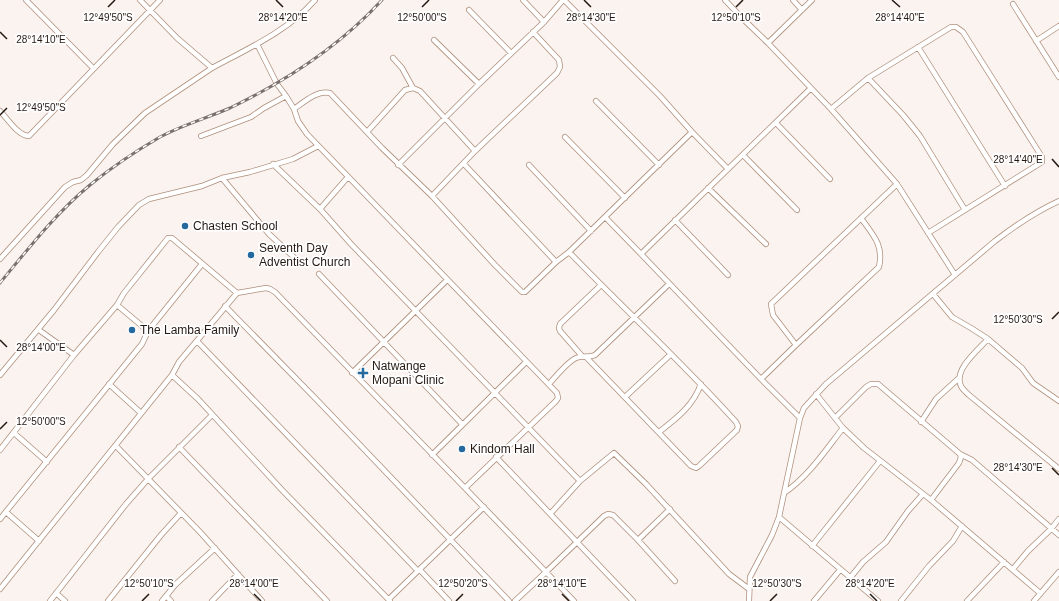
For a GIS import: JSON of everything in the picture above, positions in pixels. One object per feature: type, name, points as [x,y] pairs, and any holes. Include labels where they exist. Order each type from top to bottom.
[{"type":"street","points":[[26,0],[93,68]]},
{"type":"street","points":[[140,0],[177,38],[212,68]]},
{"type":"street","points":[[0,111],[18,131],[29,136],[160,0]]},
{"type":"street","points":[[0,259],[65,187],[73,182],[81,180],[87,175],[114,144],[145,114],[212,68],[257,44],[287,25],[315,0]]},
{"type":"street","points":[[523,0],[544,22]]},
{"type":"street","points":[[398,165],[544,22],[563,0],[660,96],[728,169]]},
{"type":"street","points":[[725,0],[811,88],[897,184],[955,275]]},
{"type":"street","points":[[793,0],[802,10]]},
{"type":"street","points":[[768,43],[812,0]]},
{"type":"street","points":[[1013,4],[1059,77]]},
{"type":"street","points":[[469,10],[511,53]]},
{"type":"street","points":[[1036,41],[1059,26]]},
{"type":"street","points":[[831,110],[868,78],[951,27],[961,29],[1042,156],[1042,162],[928,233]]},
{"type":"street","points":[[432,196],[475,151],[557,73],[560,67],[559,60],[533,32]]},
{"type":"street","points":[[434,40],[479,84]]},
{"type":"street","points":[[257,44],[277,84],[294,109],[298,121],[318,146],[557,393],[558,398],[556,401],[465,488]]},
{"type":"street","points":[[918,47],[1005,186]]},
{"type":"street","points":[[393,58],[402,68],[413,88]]},
{"type":"street","points":[[868,78],[903,115],[920,136],[965,210]]},
{"type":"street","points":[[367,132],[405,90],[413,88],[420,91],[475,151]]},
{"type":"street","points":[[641,254],[811,88]]},
{"type":"street","points":[[294,109],[317,94],[326,92],[330,93],[398,165],[432,196],[489,260],[522,292],[529,290],[556,262],[570,252],[692,132]]},
{"type":"street","points":[[201,136],[251,117],[286,96]]},
{"type":"street","points":[[596,101],[659,165]]},
{"type":"street","points":[[776,123],[830,179]]},
{"type":"street","points":[[565,137],[625,198]]},
{"type":"street","points":[[0,375],[39,330],[118,227],[139,205],[149,199],[202,186],[222,178],[250,172],[293,159],[318,146]]},
{"type":"street","points":[[743,155],[797,210]]},
{"type":"street","points":[[273,164],[320,209],[351,244],[580,481]]},
{"type":"street","points":[[464,164],[556,262]]},
{"type":"street","points":[[529,165],[590,231]]},
{"type":"street","points":[[320,209],[348,177]]},
{"type":"street","points":[[222,178],[269,234],[298,261]]},
{"type":"street","points":[[796,345],[773,315],[771,304],[897,184]]},
{"type":"street","points":[[708,188],[766,244]]},
{"type":"street","points":[[749,601],[750,577],[772,535],[779,517],[800,418],[804,408],[826,384],[1020,222],[1039,210],[1059,201]]},
{"type":"street","points":[[605,217],[800,418]]},
{"type":"street","points":[[761,379],[880,267],[880,246],[861,218]]},
{"type":"street","points":[[675,220],[728,276]]},
{"type":"street","points":[[0,450],[14,434],[74,355],[117,305],[124,292],[168,238],[172,238],[237,293]]},
{"type":"street","points":[[570,252],[670,355],[701,384],[736,422],[738,426],[737,430],[696,468],[691,466],[560,331],[560,324],[601,285]]},
{"type":"street","points":[[0,519],[142,344],[148,331],[202,264]]},
{"type":"street","points":[[319,274],[462,424]]},
{"type":"street","points":[[352,373],[416,312],[446,280]]},
{"type":"street","points":[[548,384],[576,358],[595,355],[669,284]]},
{"type":"street","points":[[0,589],[116,446],[172,375],[179,362],[225,306],[237,293],[266,288],[275,292],[574,601]]},
{"type":"street","points":[[933,294],[952,317],[988,339],[1022,368],[1033,383],[1059,401]]},
{"type":"street","points":[[117,305],[148,331]]},
{"type":"street","points":[[225,306],[509,601]]},
{"type":"street","points":[[39,330],[74,355]]},
{"type":"street","points":[[988,339],[963,367],[959,374],[961,386],[1059,469]]},
{"type":"street","points":[[197,341],[449,601]]},
{"type":"street","points":[[625,398],[670,355]]},
{"type":"street","points":[[432,455],[526,362]]},
{"type":"street","points":[[172,375],[198,399],[282,490],[390,600],[484,507]]},
{"type":"street","points":[[921,422],[936,399],[959,378]]},
{"type":"street","points":[[109,384],[141,413]]},
{"type":"street","points":[[659,432],[694,400],[701,384]]},
{"type":"street","points":[[835,418],[866,387],[871,384],[878,384],[960,454],[972,460],[1059,535]]},
{"type":"street","points":[[816,394],[843,428],[864,448],[931,500],[1040,593]]},
{"type":"street","points":[[50,601],[126,504],[212,415]]},
{"type":"street","points":[[784,493],[793,488],[816,464],[843,428]]},
{"type":"street","points":[[14,434],[47,462]]},
{"type":"street","points":[[116,446],[215,548],[262,601]]},
{"type":"street","points":[[180,447],[327,601]]},
{"type":"street","points":[[551,513],[580,481],[614,452],[729,574],[749,589]]},
{"type":"street","points":[[931,500],[954,470],[961,457],[960,454]]},
{"type":"street","points":[[496,457],[551,513],[633,601]]},
{"type":"street","points":[[812,546],[880,461]]},
{"type":"street","points":[[850,578],[863,562],[886,542],[908,511],[923,494]]},
{"type":"street","points":[[638,540],[670,510]]},
{"type":"street","points":[[6,512],[39,541]]},
{"type":"street","points":[[108,601],[161,535],[181,513]]},
{"type":"street","points":[[515,601],[604,516],[608,514],[613,515],[675,581]]},
{"type":"street","points":[[779,517],[878,601]]},
{"type":"street","points":[[1013,569],[1059,519]]},
{"type":"street","points":[[901,601],[929,566],[953,541],[962,526]]},
{"type":"street","points":[[162,601],[175,585],[215,548]]},
{"type":"street","points":[[967,601],[1004,562]]},
{"type":"street","points":[[814,601],[840,570]]},
{"type":"street","points":[[1034,601],[1059,572]]},
{"type":"street","points":[[212,601],[238,574]]},
{"type":"street","points":[[56,593],[65,601]]},
{"type":"street","points":[[166,596],[171,601]]},
{"type":"railway","points":[[0,283],[54,219],[90,185],[107,172],[160,137],[230,108],[292,74],[330,47],[366,17],[382,0]]},
{"type":"place","name":"Chasten School","points":[[185,226]]},
{"type":"place","name":"Seventh Day Adventist Church","points":[[251,255]]},
{"type":"place","name":"The Lamba Family","points":[[132,330]]},
{"type":"place","name":"Natwange Mopani Clinic","points":[[363,373]]},
{"type":"place","name":"Kindom Hall","points":[[462,449]]}]
